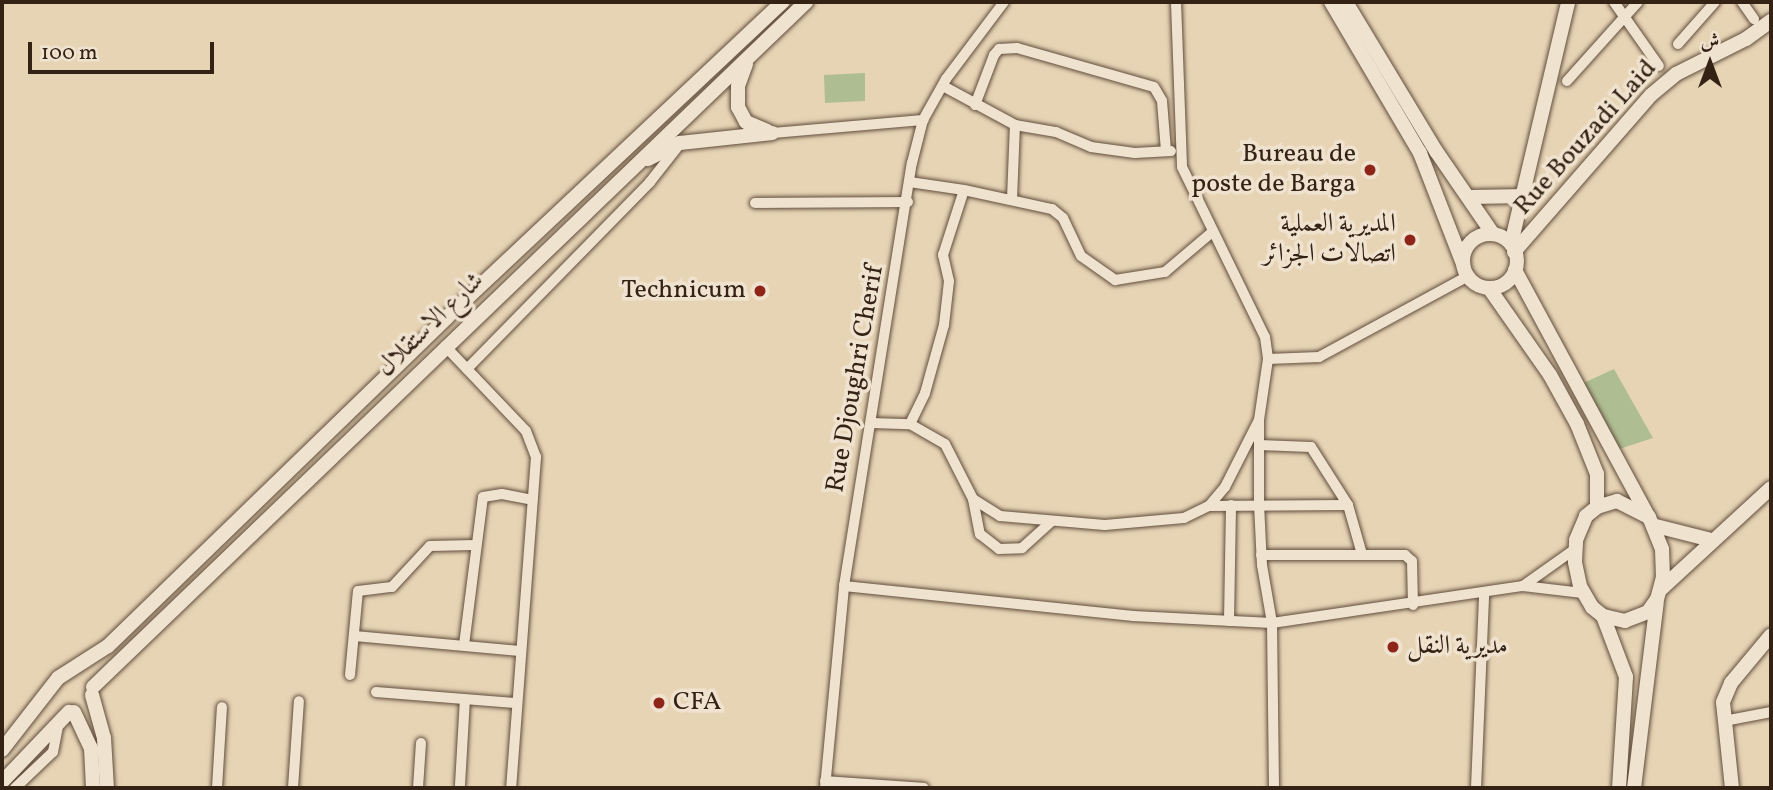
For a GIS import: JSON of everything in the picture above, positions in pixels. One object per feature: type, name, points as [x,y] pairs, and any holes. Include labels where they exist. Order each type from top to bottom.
[{"type":"main road","name":"شارع الاستقلال","points":[[67,673],[108,646],[447,317],[783,2]]},
{"type":"main road","name":"شارع الاستقلال","points":[[92,691],[445,346],[806,2]]},
{"type":"main road","points":[[1331,2],[1420,153],[1466,270],[1489,288],[1550,375],[1577,424],[1597,474],[1597,507],[1580,527],[1575,549],[1583,593],[1603,617],[1626,677],[1619,788]]},
{"type":"main road","points":[[1346,2],[1436,151],[1493,234],[1513,248]]},
{"type":"main road","points":[[1567,2],[1513,248],[1515,270],[1620,456],[1662,549],[1659,594],[1634,788]]},
{"type":"main road","name":"Rue Bouzadi Laid","points":[[1513,248],[1651,95],[1676,74],[1746,39],[1771,21]]},
{"type":"main road","points":[[747,61],[738,86],[738,107],[746,122],[772,132]]},
{"type":"main road","points":[[634,166],[680,143],[772,132]]},
{"type":"main road","points":[[1470,197],[1525,196]]},
{"type":"main road","points":[[1466,270],[1471,242],[1493,234]]},
{"type":"main road","points":[[1489,288],[1505,283],[1515,270]]},
{"type":"main road","points":[[1603,617],[1636,619],[1711,540],[1771,488]]},
{"type":"main road","points":[[1597,507],[1628,503],[1652,522],[1711,540]]},
{"type":"main road","points":[[1732,788],[1723,702],[1731,683],[1771,635]]},
{"type":"main road","points":[[2,750],[52,687],[67,673],[81,674],[92,691],[104,738],[107,788]]},
{"type":"main road","points":[[52,687],[55,703],[71,712],[91,748],[93,788]]},
{"type":"main road","points":[[2,782],[71,712],[86,707],[92,691]]},
{"type":"street","name":"Rue Djoughri Cherif","points":[[825,785],[844,586],[910,182],[923,120],[943,86],[1003,2]]},
{"type":"street","points":[[1176,2],[1179,150],[1186,181],[1265,337],[1268,359],[1259,421],[1259,503],[1261,555],[1272,623],[1274,788]]},
{"type":"street","points":[[1614,2],[1659,66]]},
{"type":"street","points":[[1567,81],[1638,2]]},
{"type":"street","points":[[1678,44],[1715,2]]},
{"type":"street","points":[[1742,2],[1754,19]]},
{"type":"street","points":[[975,105],[994,55],[1009,46],[1154,88],[1162,101],[1166,151]]},
{"type":"street","points":[[943,86],[1015,125],[1056,132],[1091,147],[1135,153],[1179,150]]},
{"type":"street","points":[[772,132],[923,120]]},
{"type":"street","points":[[1012,199],[1015,125]]},
{"type":"street","points":[[467,369],[650,182],[680,143]]},
{"type":"street","points":[[910,182],[1012,199],[1052,209],[1063,218],[1081,256],[1115,280],[1165,272],[1211,233]]},
{"type":"street","points":[[910,424],[925,393],[944,326],[949,281],[943,255],[964,190]]},
{"type":"street","points":[[755,203],[908,202]]},
{"type":"street","points":[[1268,359],[1319,357],[1466,270]]},
{"type":"street","points":[[445,346],[526,431],[534,444],[511,788]]},
{"type":"street","points":[[1209,506],[1224,487],[1259,421]]},
{"type":"street","points":[[872,423],[910,424],[945,444],[973,499],[981,534],[999,549],[1022,548],[1051,522]]},
{"type":"street","points":[[1259,445],[1311,447],[1348,505],[1362,554]]},
{"type":"street","points":[[464,645],[474,545],[483,497],[502,494],[532,500]]},
{"type":"street","points":[[973,499],[1000,516],[1051,522],[1158,522],[1184,518],[1209,506],[1259,503],[1348,505]]},
{"type":"street","points":[[1229,621],[1231,505]]},
{"type":"street","points":[[350,675],[358,591],[392,587],[430,546],[474,545]]},
{"type":"street","points":[[1523,586],[1575,549]]},
{"type":"street","points":[[1261,555],[1362,554],[1409,558],[1413,605]]},
{"type":"street","points":[[844,586],[1133,616],[1272,623],[1413,605],[1523,586],[1583,593]]},
{"type":"street","points":[[1476,788],[1484,594]]},
{"type":"street","points":[[354,636],[520,651]]},
{"type":"street","points":[[376,692],[515,704]]},
{"type":"street","points":[[460,785],[465,699]]},
{"type":"street","points":[[293,788],[299,701]]},
{"type":"street","points":[[217,788],[222,707]]},
{"type":"street","points":[[1724,721],[1771,711]]},
{"type":"street","points":[[15,788],[53,752],[58,727]]},
{"type":"street","points":[[418,788],[421,743]]},
{"type":"street","points":[[825,785],[924,788]]},
{"type":"green space","points":[[865,73],[865,101],[825,103],[824,75]]},
{"type":"green space","points":[[1614,369],[1653,438],[1616,450],[1579,385]]},
{"type":"place","name":"Bureau de poste de Barga","points":[[1370,170]]},
{"type":"place","name":"المديرية العملية اتصالات الجزائر","points":[[1410,240]]},
{"type":"place","name":"Technicum","points":[[760,291]]},
{"type":"place","name":"مديرية النقل","points":[[1393,647]]},
{"type":"place","name":"CFA","points":[[659,703]]}]
